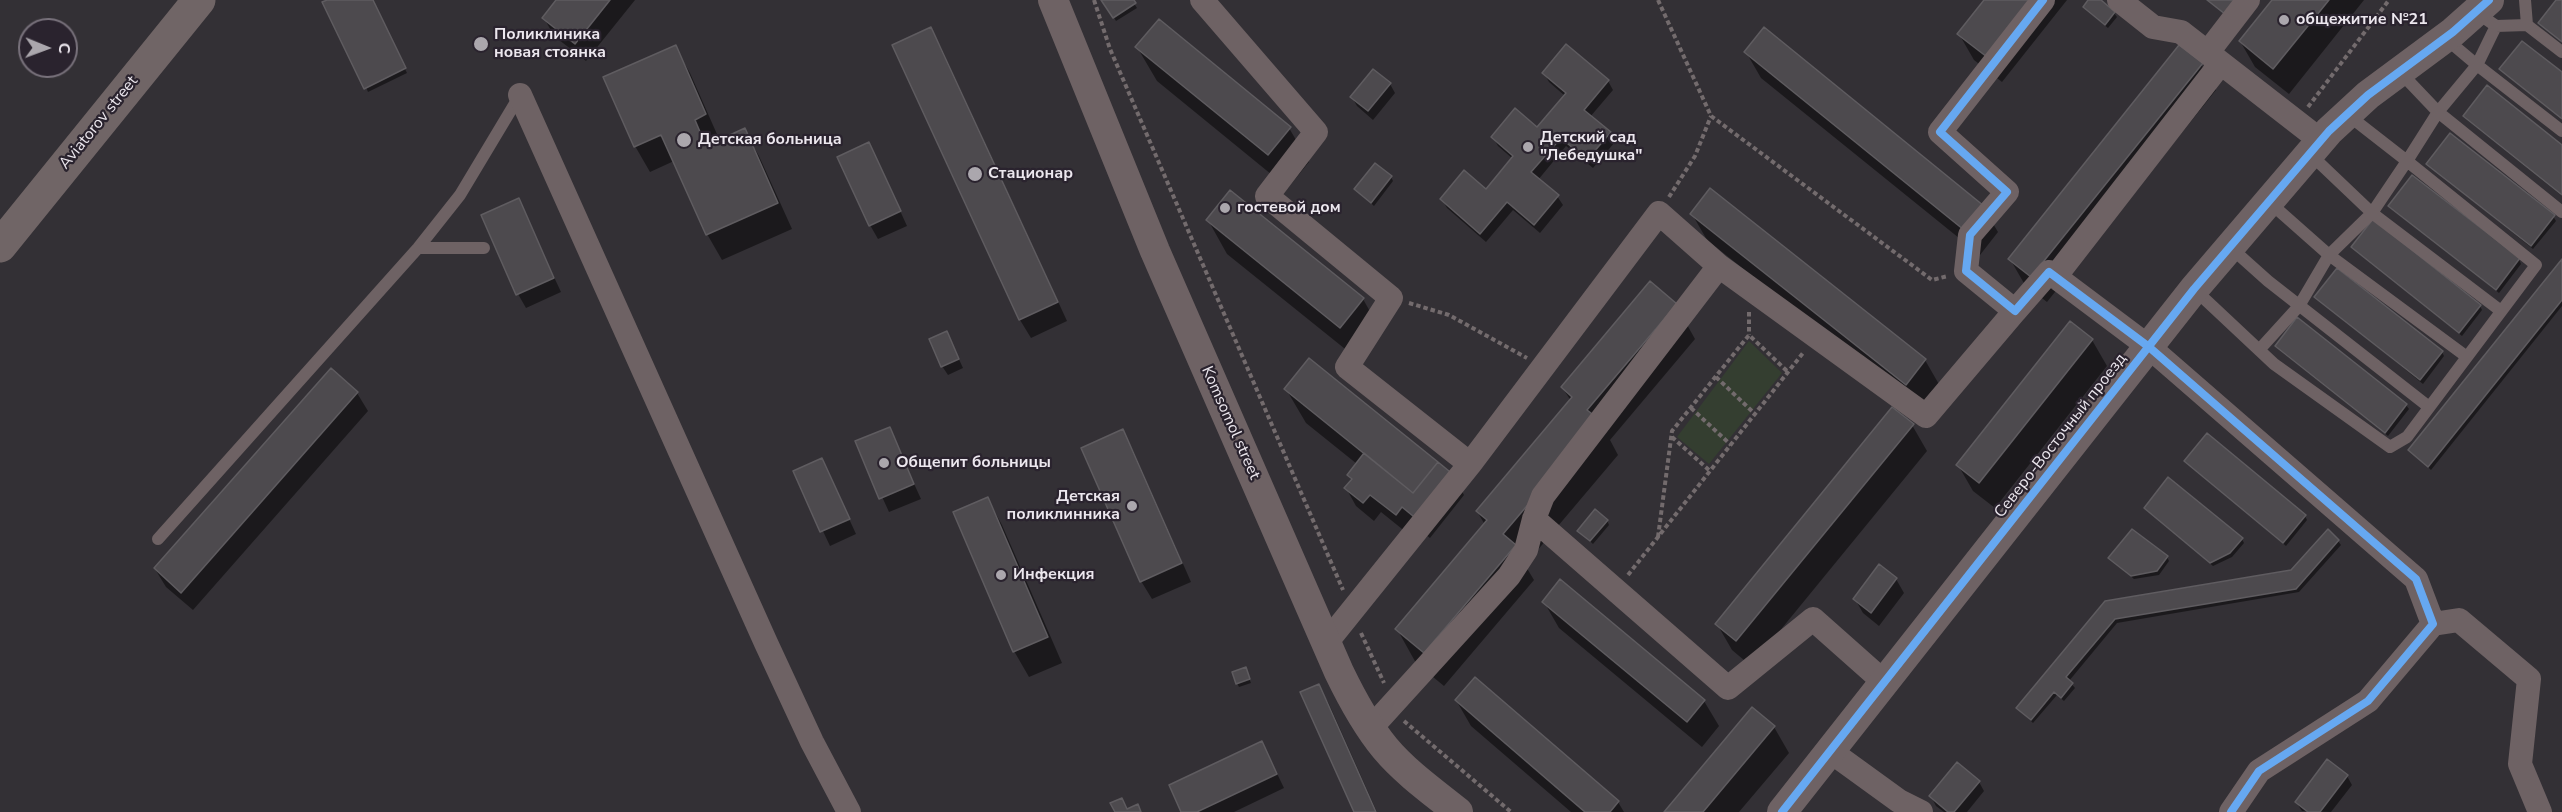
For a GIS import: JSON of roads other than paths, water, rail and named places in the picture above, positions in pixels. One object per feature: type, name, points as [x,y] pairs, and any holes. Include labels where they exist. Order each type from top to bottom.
[{"type":"main road","name":"Aviatorov street","points":[[0,246],[199,0]]},
{"type":"street","name":"Komsomol street","points":[[1053,0],[1155,251],[1343,682],[1370,729],[1386,750],[1412,775],[1458,812]]},
{"type":"street","points":[[1202,0],[1316,132],[1267,196],[1391,298],[1347,367],[1470,464]]},
{"type":"street","points":[[2015,311],[1966,271],[1970,235],[2007,192],[1941,132],[2043,0]]},
{"type":"street","points":[[2119,0],[2152,27],[2181,32],[2297,122],[2315,147]]},
{"type":"street","points":[[2055,277],[2214,58],[2248,0]]},
{"type":"street","name":"Северо-Восточный проезд","points":[[1782,812],[2194,289],[2315,147],[2347,114],[2400,72],[2445,38],[2487,13]]},
{"type":"street","points":[[520,95],[784,683],[849,812]]},
{"type":"street","points":[[1326,643],[1470,464],[1659,213],[1719,266],[1926,416],[2049,272],[2149,347],[2416,579],[2433,624]]},
{"type":"street","points":[[1370,729],[1509,576],[1526,550],[1533,519],[1543,496],[1719,266]]},
{"type":"street","points":[[1533,519],[1728,688],[1813,619],[1884,682]]},
{"type":"street","points":[[2231,812],[2259,771],[2368,701],[2433,624],[2459,620],[2529,679],[2520,764],[2540,812]]},
{"type":"street","points":[[1830,751],[1899,801],[1921,812]]},
{"type":"lane","points":[[2525,0],[2527,25]]},
{"type":"lane","points":[[2259,350],[2299,306],[2329,255],[2372,213],[2438,112],[2477,65],[2487,13],[2527,25],[2562,52]]},
{"type":"lane","points":[[2445,38],[2562,131]]},
{"type":"lane","points":[[2400,72],[2438,112],[2562,212]]},
{"type":"lane","points":[[158,539],[352,319],[418,249],[460,195],[520,95]]},
{"type":"lane","points":[[2194,289],[2274,364],[2390,447],[2407,437],[2536,265],[2347,114]]},
{"type":"lane","points":[[2315,147],[2372,213],[2501,311]]},
{"type":"lane","points":[[2268,201],[2329,255],[2467,357]]},
{"type":"lane","points":[[2230,246],[2299,306],[2429,407]]},
{"type":"lane","points":[[418,249],[484,248]]},
{"type":"place","name":"общежитие №21","points":[[2284,20]]},
{"type":"place","name":"Поликлиника новая стоянка","points":[[481,44]]},
{"type":"place","name":"Детская больница","points":[[684,140]]},
{"type":"place","name":"Детский сад \"Лебедушка\"","points":[[1528,147]]},
{"type":"place","name":"Стационар","points":[[975,174]]},
{"type":"place","name":"гостевой дом","points":[[1225,208]]},
{"type":"place","name":"Общепит больницы","points":[[884,463]]},
{"type":"place","name":"Детская поликлинника","points":[[1132,506]]},
{"type":"place","name":"Инфекция","points":[[1001,575]]}]
